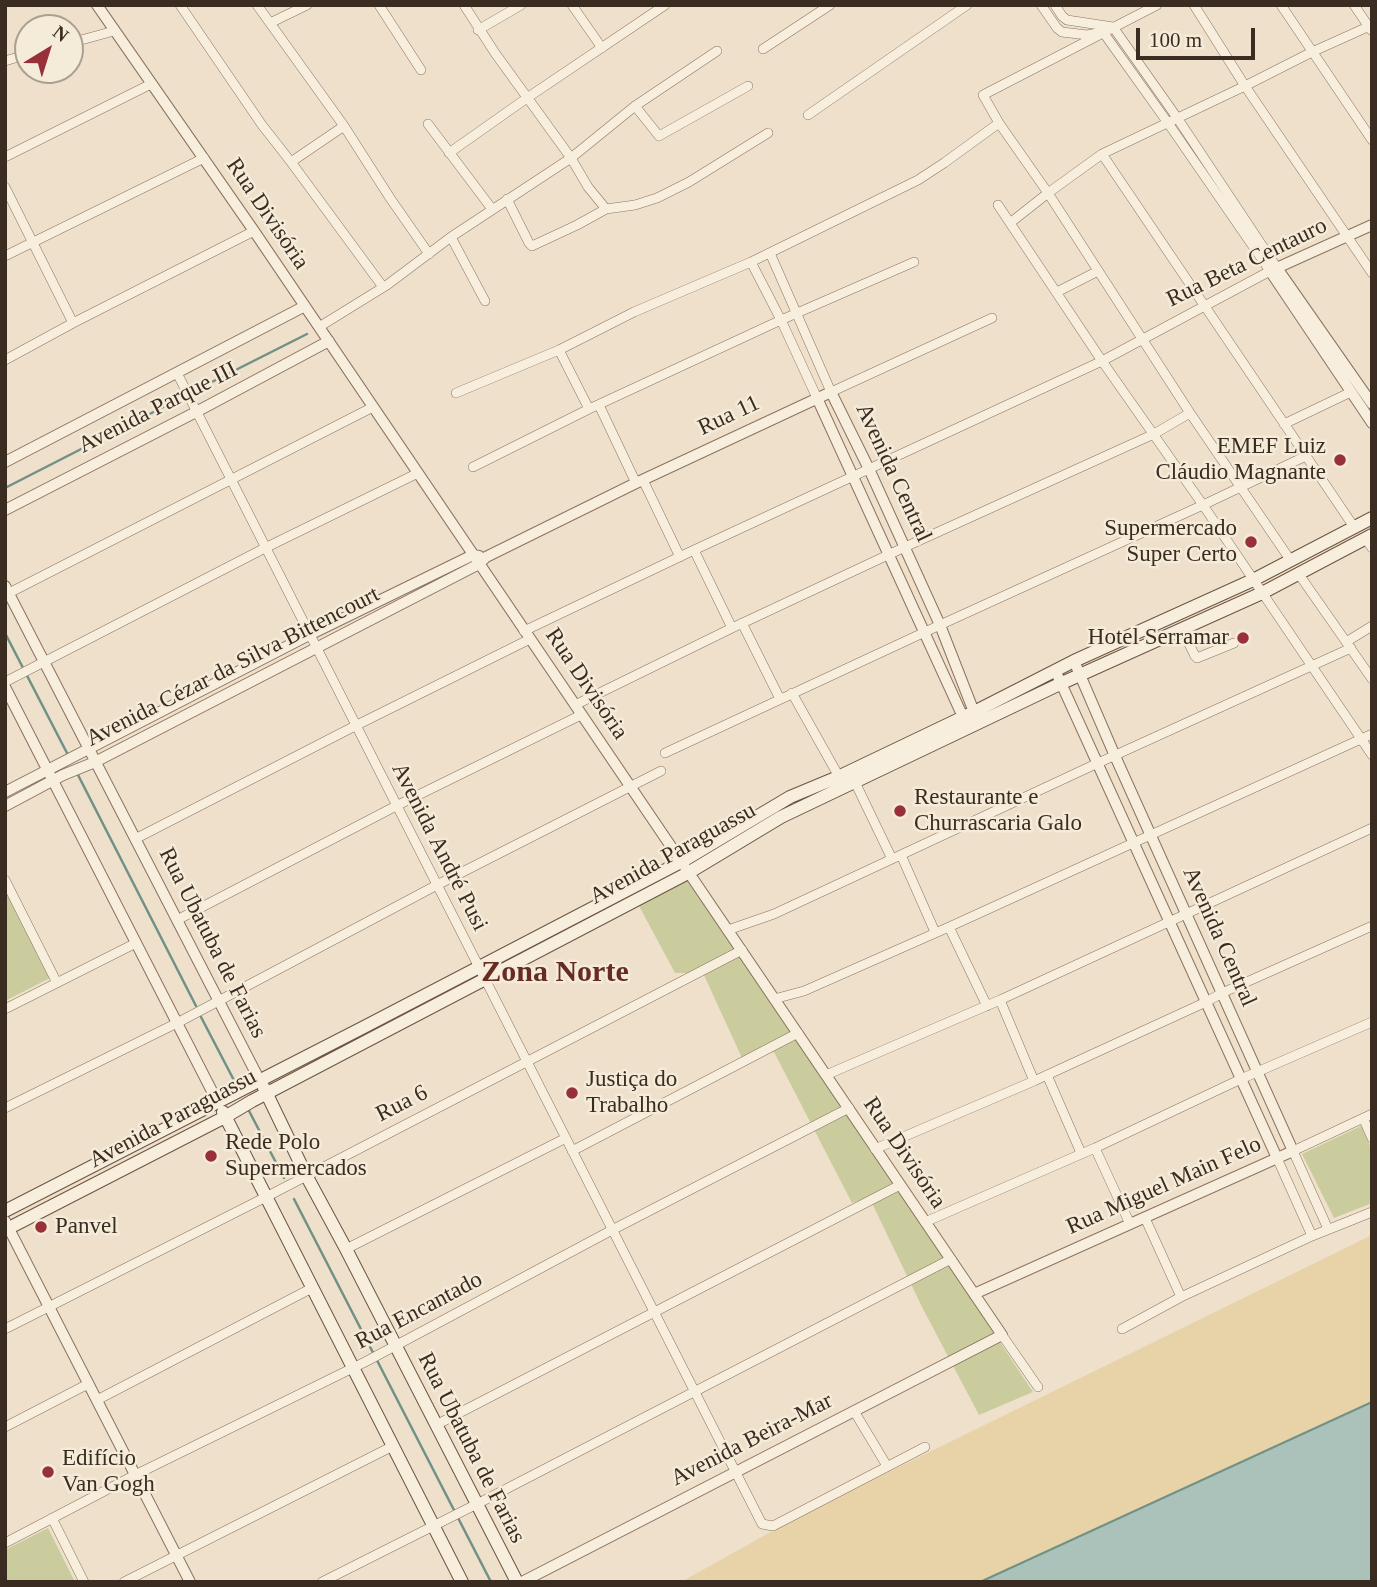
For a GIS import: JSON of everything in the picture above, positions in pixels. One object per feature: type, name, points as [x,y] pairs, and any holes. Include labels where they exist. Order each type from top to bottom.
[{"type":"main road","name":"Avenida Paraguassu","points":[[5,1211],[478,967],[685,867],[1055,670],[1253,580],[1372,518]]},
{"type":"main road","name":"Avenida Paraguassu","points":[[847,779],[1080,676],[1370,541]]},
{"type":"main road","name":"Avenida Paraguassu","points":[[6,1227],[230,1114],[485,980],[685,867]]},
{"type":"main road","name":"Rua Ubatuba de Farias","points":[[260,1081],[346,1249],[390,1349],[436,1424],[471,1507],[519,1582]]},
{"type":"main road","points":[[223,1100],[266,1197],[393,1446],[437,1524],[462,1582]]},
{"type":"street","name":"Rua Divisória","points":[[97,5],[479,558],[527,635],[1038,1387]]},
{"type":"street","points":[[180,5],[261,125],[383,287]]},
{"type":"street","points":[[257,5],[344,126],[429,254]]},
{"type":"street","points":[[270,23],[307,5]]},
{"type":"street","points":[[379,5],[421,71]]},
{"type":"street","points":[[464,5],[478,30],[606,209]]},
{"type":"street","points":[[478,30],[521,5]]},
{"type":"street","points":[[572,5],[603,48]]},
{"type":"street","points":[[449,153],[665,5]]},
{"type":"street","points":[[763,49],[830,5]]},
{"type":"street","points":[[808,115],[967,5]]},
{"type":"street","points":[[1041,5],[1062,32],[1087,36],[1103,32]]},
{"type":"street","points":[[1055,5],[1067,20],[1113,27],[1178,119],[1372,423]]},
{"type":"street","points":[[1157,5],[983,95],[1190,413],[1291,561]]},
{"type":"street","points":[[1194,5],[1245,86],[1372,273]]},
{"type":"street","points":[[1281,5],[1372,140]]},
{"type":"street","points":[[1010,223],[1102,154],[1312,52],[1371,27],[1354,5]]},
{"type":"street","points":[[84,39],[114,31]]},
{"type":"street","points":[[1103,32],[1372,404]]},
{"type":"street","points":[[319,327],[383,287],[451,237],[571,158],[635,106],[717,51]]},
{"type":"street","points":[[5,157],[151,84]]},
{"type":"street","points":[[635,106],[659,136],[748,86]]},
{"type":"street","points":[[456,393],[559,350],[634,312],[751,262],[918,180],[999,123]]},
{"type":"street","points":[[428,124],[492,209]]},
{"type":"street","points":[[291,162],[344,126]]},
{"type":"street","points":[[507,199],[528,243],[532,246],[606,209],[635,205],[657,198],[689,182],[768,133]]},
{"type":"street","points":[[1102,154],[1354,527]]},
{"type":"street","points":[[5,256],[204,158]]},
{"type":"street","points":[[5,187],[73,324]]},
{"type":"street","points":[[998,205],[1372,755]]},
{"type":"street","name":"Rua Beta Centauro","points":[[135,839],[694,550],[1102,361],[1273,270],[1372,225]]},
{"type":"street","points":[[5,360],[254,231]]},
{"type":"street","points":[[451,237],[485,301]]},
{"type":"street","name":"Avenida Central","points":[[770,253],[831,392],[940,625],[969,714]]},
{"type":"street","name":"Avenida Central","points":[[751,262],[781,320],[924,633],[969,714]]},
{"type":"street","points":[[473,467],[796,313],[914,262]]},
{"type":"street","points":[[1057,292],[1098,271]]},
{"type":"street","name":"Avenida Parque III","points":[[5,462],[305,306]]},
{"type":"street","name":"Rua 11","points":[[479,558],[992,318]]},
{"type":"street","name":"Avenida Parque III","points":[[5,510],[329,341]]},
{"type":"street","points":[[559,350],[589,410]]},
{"type":"street","name":"Avenida André Pusi","points":[[177,373],[762,1524],[773,1526],[887,1466]]},
{"type":"street","points":[[1284,424],[1351,392]]},
{"type":"street","points":[[599,405],[680,557]]},
{"type":"street","points":[[7,589],[373,407]]},
{"type":"street","points":[[177,920],[732,628],[1154,434],[1190,413]]},
{"type":"street","points":[[665,753],[1306,456]]},
{"type":"street","points":[[223,1100],[177,1023],[55,774],[7,683],[265,548],[418,473]]},
{"type":"street","points":[[694,550],[732,628]]},
{"type":"street","name":"Avenida Cézar da Silva Bittencourt","points":[[5,806],[85,751],[309,635],[479,558]]},
{"type":"street","name":"Avenida Cézar da Silva Bittencourt","points":[[5,792],[95,762],[316,648],[479,558]]},
{"type":"street","points":[[1298,573],[1372,679]]},
{"type":"street","name":"Rua Ubatuba de Farias","points":[[7,589],[85,751],[95,762],[260,1081]]},
{"type":"street","points":[[742,623],[780,699]]},
{"type":"street","points":[[728,930],[774,914],[1312,666],[1348,645],[1372,626]]},
{"type":"street","points":[[1182,629],[1197,658],[1234,643]]},
{"type":"street","name":"Avenida Central","points":[[1074,661],[1328,1229]]},
{"type":"street","name":"Avenida Central","points":[[1055,670],[1312,1236]]},
{"type":"street","points":[[792,693],[896,857],[935,932]]},
{"type":"street","points":[[774,999],[804,991],[949,927],[1372,734]]},
{"type":"street","points":[[5,1108],[177,1023],[661,771]]},
{"type":"street","points":[[826,1075],[987,1006],[1372,828]]},
{"type":"street","points":[[5,880],[57,983]]},
{"type":"street","points":[[875,1149],[1034,1081],[1372,926]]},
{"type":"street","points":[[949,927],[987,1006]]},
{"type":"street","points":[[5,1009],[136,943]]},
{"type":"street","name":"Rua 6","points":[[5,1329],[742,950]]},
{"type":"street","points":[[1000,1000],[1034,1081]]},
{"type":"street","points":[[925,1222],[1372,1022]]},
{"type":"street","points":[[572,1151],[798,1034]]},
{"type":"street","points":[[1047,1075],[1081,1153]]},
{"type":"street","name":"Rua Encantado","points":[[5,1543],[135,1475],[365,1362],[612,1230],[849,1108]]},
{"type":"street","points":[[1367,1116],[1372,1138]]},
{"type":"street","name":"Rua Miguel Main Felo","points":[[974,1294],[1367,1116]]},
{"type":"street","points":[[346,1249],[566,1138]]},
{"type":"street","points":[[1095,1148],[1130,1224]]},
{"type":"street","points":[[436,1424],[900,1185]]},
{"type":"street","points":[[1122,1329],[1181,1297],[1312,1236],[1372,1212]]},
{"type":"street","points":[[1145,1218],[1181,1297]]},
{"type":"street","points":[[6,1227],[190,1582]]},
{"type":"street","points":[[322,1582],[951,1259]]},
{"type":"street","points":[[97,1400],[312,1288]]},
{"type":"street","name":"Avenida Beira-Mar","points":[[519,1582],[1002,1335]]},
{"type":"street","points":[[5,1427],[88,1384]]},
{"type":"street","points":[[854,1411],[887,1466],[925,1447]]},
{"type":"street","points":[[124,1582],[393,1446]]},
{"type":"street","points":[[52,1518],[84,1582]]},
{"type":"green space","points":[[687,877],[1033,1392],[979,1415],[922,1307],[869,1197],[852,1203],[774,1052],[742,1058],[703,973],[675,973],[638,904]]},
{"type":"green space","points":[[5,889],[50,978],[5,1001]]},
{"type":"green space","points":[[1361,1126],[1372,1150],[1372,1203],[1334,1218],[1302,1154]]},
{"type":"green space","points":[[48,1528],[75,1582],[5,1582],[5,1550]]},
{"type":"sand","points":[[1372,1235],[1372,1402],[980,1582],[681,1582],[803,1514]]},
{"type":"water","points":[[1372,1402],[1372,1582],[980,1582]]},
{"type":"waterway","points":[[194,391],[307,334]]},
{"type":"waterway","points":[[5,488],[177,400]]},
{"type":"waterway","points":[[5,633],[68,755]]},
{"type":"waterway","points":[[77,773],[196,1006]]},
{"type":"waterway","points":[[201,1017],[238,1088]]},
{"type":"waterway","points":[[247,1107],[284,1178]]},
{"type":"waterway","points":[[294,1199],[491,1582]]},
{"type":"place","name":"EMEF Luiz Cláudio Magnante","points":[[1340,460]]},
{"type":"place","name":"Supermercado Super Certo","points":[[1251,542]]},
{"type":"place","name":"Hotel Serramar","points":[[1243,638]]},
{"type":"place","name":"Restaurante e Churrascaria Galo","points":[[900,811]]},
{"type":"place","name":"Justiça do Trabalho","points":[[572,1093]]},
{"type":"place","name":"Rede Polo Supermercados","points":[[211,1156]]},
{"type":"place","name":"Panvel","points":[[41,1227]]},
{"type":"place","name":"Edifício Van Gogh","points":[[48,1472]]},
{"type":"district","name":"Zona Norte","points":[[555,973]]}]
